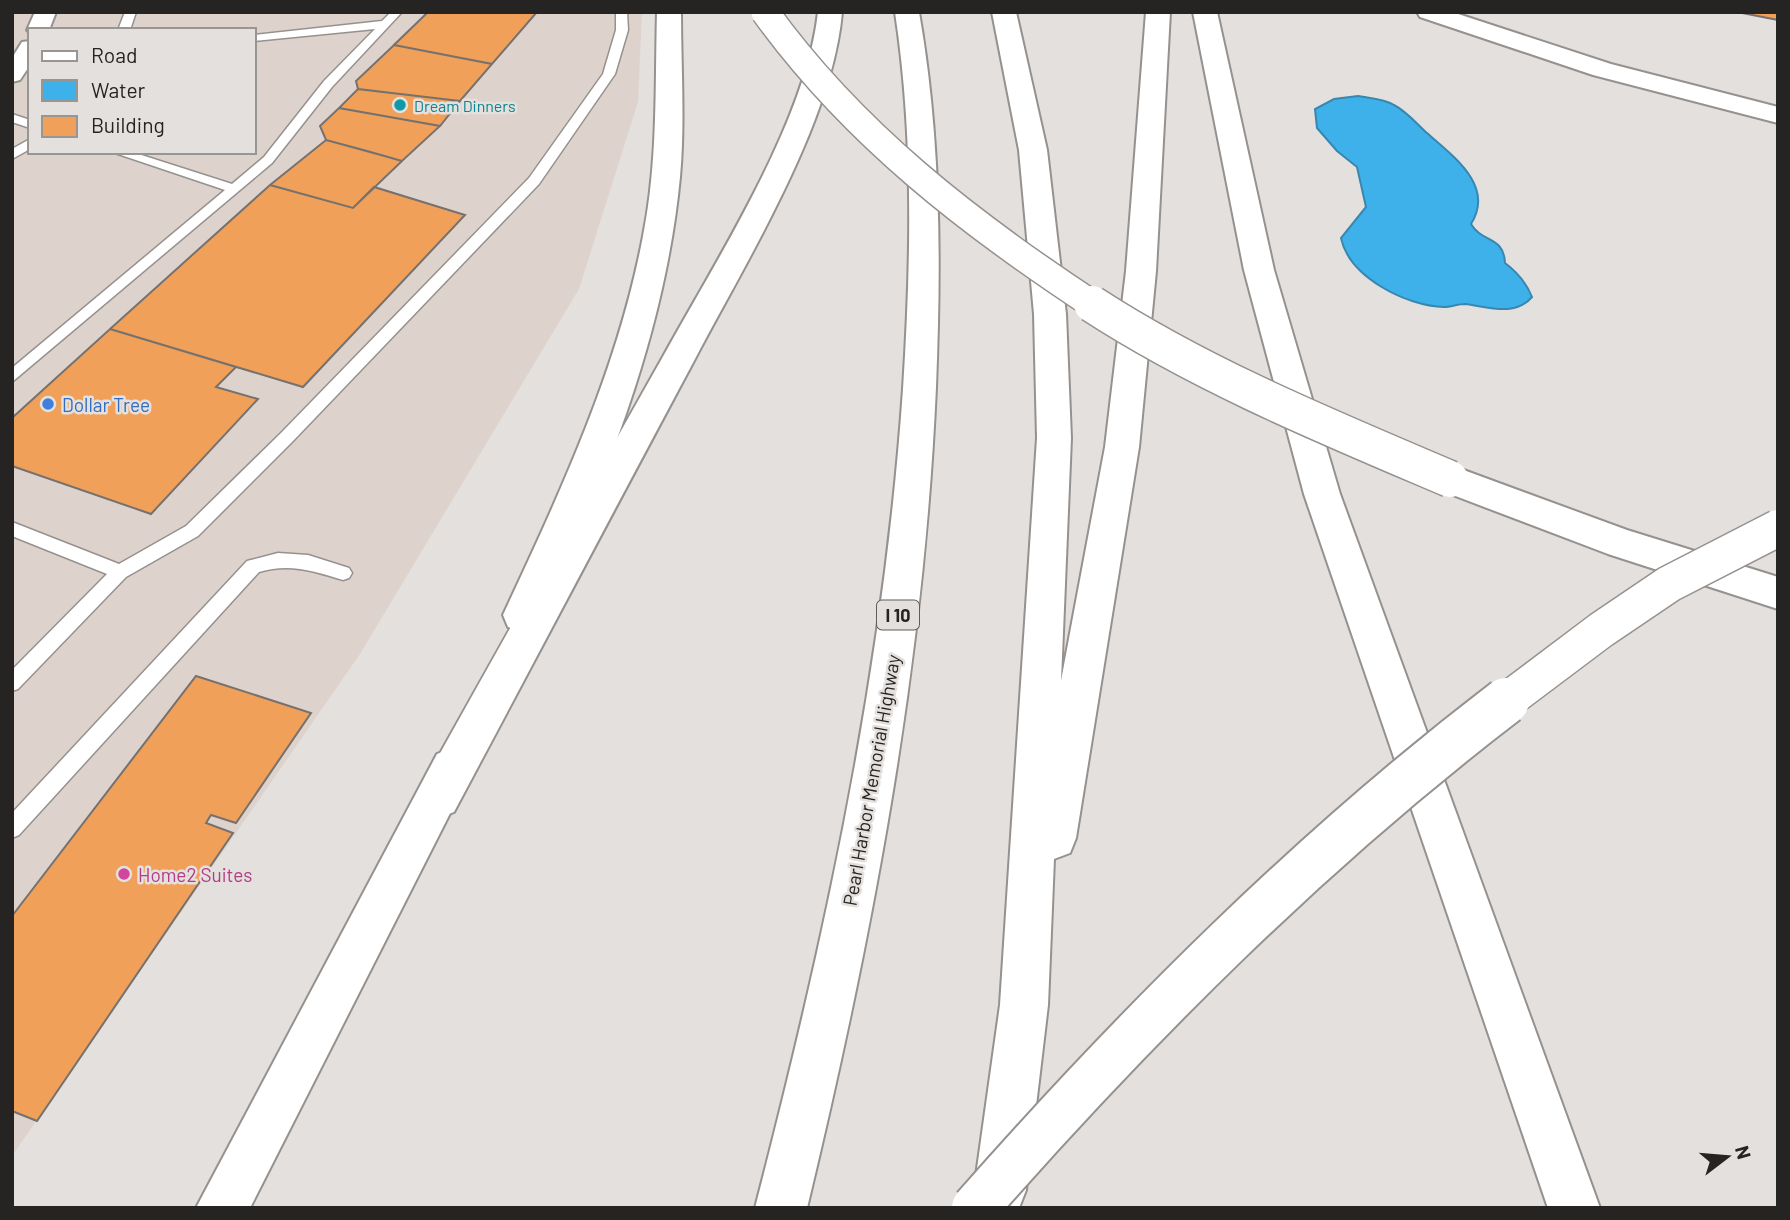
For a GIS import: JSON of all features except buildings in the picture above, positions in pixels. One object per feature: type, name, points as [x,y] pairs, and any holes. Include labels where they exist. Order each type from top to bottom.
[{"type":"main road","points":[[439,797],[566,520],[622,379],[655,252],[666,176],[669,12]]},
{"type":"main road","points":[[765,12],[830,97],[890,155],[964,215],[1067,289],[1179,355],[1309,418],[1450,480],[1621,543],[1778,593]]},
{"type":"main road","points":[[222,1208],[439,797],[751,225],[800,123],[828,33],[830,12]]},
{"type":"main road","name":"Pearl Harbor Memorial Highway","points":[[781,1208],[824,1042],[888,696],[918,443],[926,231],[918,74],[906,12]]},
{"type":"main road","points":[[1004,12],[1033,150],[1050,314],[1054,439],[1024,1005]]},
{"type":"main road","points":[[998,1208],[1024,1005],[1122,447],[1141,271],[1158,12]]},
{"type":"main road","points":[[1205,12],[1259,270],[1322,494],[1574,1208]]},
{"type":"main road","points":[[1429,12],[1627,78],[1778,115]]},
{"type":"main road","points":[[975,1208],[1056,1114],[1231,935],[1404,780],[1548,669],[1670,583],[1778,528]]},
{"type":"street","points":[[39,28],[46,12]]},
{"type":"street","points":[[12,75],[28,51]]},
{"type":"lane","points":[[12,377],[268,160],[328,85],[397,12]]},
{"type":"lane","points":[[12,683],[120,572],[192,531],[287,437],[534,181],[610,74],[622,30],[621,12]]},
{"type":"lane","points":[[256,38],[386,24]]},
{"type":"lane","points":[[12,155],[28,144]]},
{"type":"lane","points":[[124,154],[235,189]]},
{"type":"lane","points":[[12,529],[120,572]]},
{"type":"lane","points":[[12,828],[253,566],[276,559],[295,558],[343,573]]},
{"type":"shaded area","points":[[12,12],[642,12],[638,102],[579,289],[360,654],[12,1156]]},
{"type":"water","points":[[1358,96],[1386,101],[1407,114],[1468,173],[1478,197],[1477,210],[1471,224],[1501,248],[1505,263],[1521,278],[1530,292],[1532,297],[1525,303],[1510,309],[1465,304],[1444,307],[1429,305],[1381,287],[1355,265],[1341,238],[1366,207],[1357,167],[1337,151],[1317,128],[1315,109],[1334,99]]},
{"type":"place","name":"Dream Dinners","points":[[400,105]]},
{"type":"place","name":"Dollar Tree","points":[[48,404]]},
{"type":"place","name":"Home2 Suites","points":[[124,874]]}]
